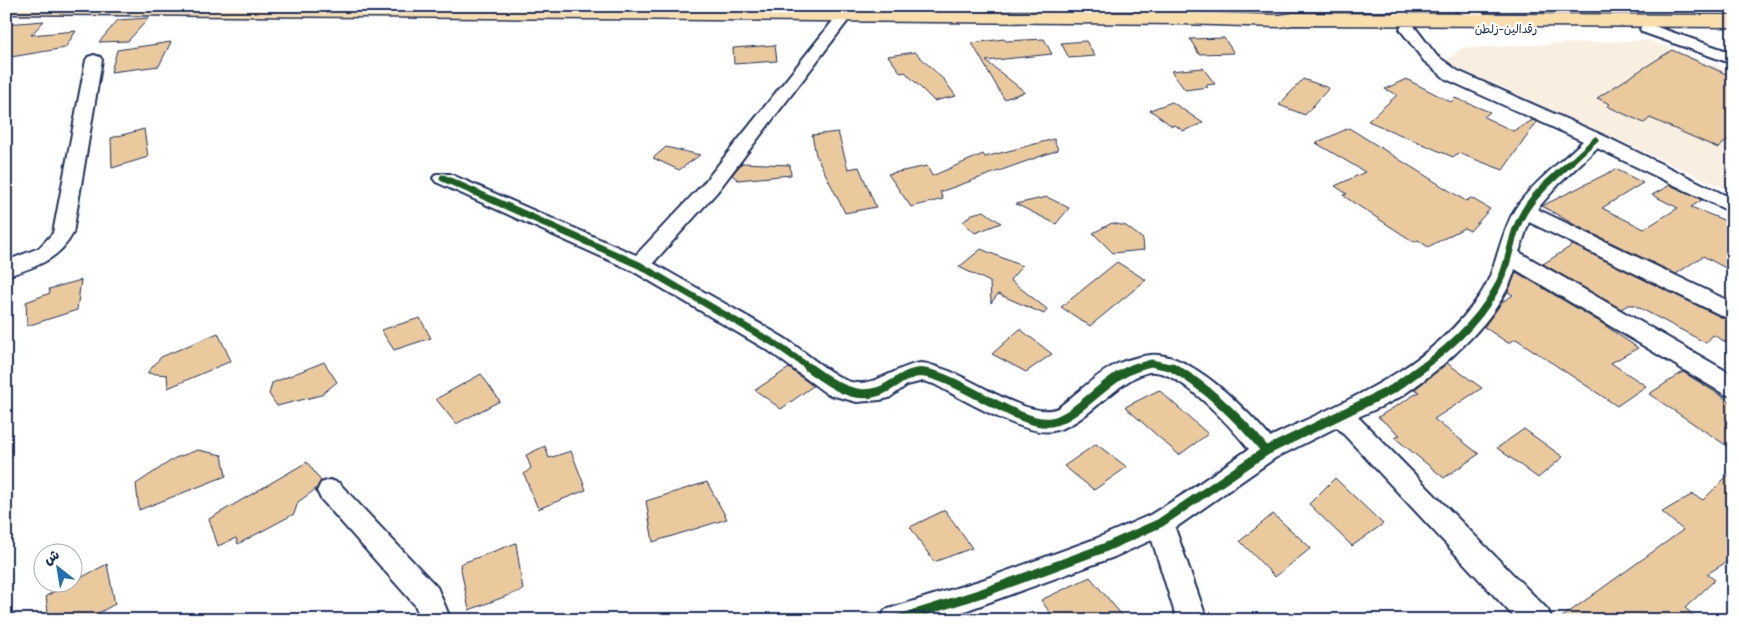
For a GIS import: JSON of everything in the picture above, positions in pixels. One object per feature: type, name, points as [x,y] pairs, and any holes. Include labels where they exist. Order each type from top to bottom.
[{"type":"main road","name":"رقدالين-زلطن","points":[[6,8],[338,8],[845,15],[896,11],[1087,12],[1280,21],[1293,26],[1403,18],[1733,21]]},
{"type":"main road","name":"رقدالين-زلطن","points":[[1403,18],[1648,29],[1733,30]]},
{"type":"street","points":[[1455,6],[1486,20]]},
{"type":"street","points":[[638,265],[710,188],[845,15]]},
{"type":"street","points":[[1403,18],[1430,58],[1452,75],[1596,139],[1733,207]]},
{"type":"street","points":[[1648,29],[1733,59]]},
{"type":"street","points":[[6,269],[40,257],[59,244],[94,60]]},
{"type":"street","points":[[896,620],[982,593],[1104,548],[1160,523],[1194,502],[1266,451],[1393,389],[1433,360],[1465,330],[1487,304],[1502,274],[1524,211],[1551,181],[1596,139]]},
{"type":"street","points":[[443,178],[638,265],[777,345],[836,387],[857,392],[880,391],[900,378],[923,372],[941,377],[1026,418],[1050,422],[1067,414],[1124,371],[1151,363],[1172,366],[1194,380],[1240,419],[1266,451]]},
{"type":"street","points":[[1524,211],[1733,313]]},
{"type":"street","points":[[1508,255],[1733,386]]},
{"type":"street","points":[[1340,414],[1537,620]]},
{"type":"street","points":[[330,491],[427,597],[436,620]]},
{"type":"street","points":[[1160,523],[1192,620]]},
{"type":"shaded area","points":[[1649,40],[1733,73],[1733,192],[1444,62],[1462,48]]},
{"type":"green space","points":[[1462,6],[1733,6],[1733,8],[1652,10],[1467,9]]},
{"type":"building","points":[[149,18],[128,41],[99,42],[118,20]]},
{"type":"building","points":[[44,21],[31,35],[76,31],[65,48],[11,57],[6,62],[6,24]]},
{"type":"building","points":[[1224,38],[1234,53],[1199,54],[1190,39]]},
{"type":"building","points":[[1004,39],[1006,41],[1044,39],[1052,54],[986,61],[1025,92],[1004,99],[972,43]]},
{"type":"building","points":[[1086,41],[1095,56],[1069,58],[1061,43]]},
{"type":"building","points":[[171,42],[159,66],[111,72],[117,50]]},
{"type":"building","points":[[775,45],[777,61],[734,64],[733,48]]},
{"type":"building","points":[[1672,50],[1733,77],[1733,136],[1718,148],[1650,118],[1644,123],[1607,106],[1610,104],[1597,98]]},
{"type":"building","points":[[915,52],[944,80],[956,96],[934,101],[905,72],[901,73],[888,56]]},
{"type":"building","points":[[1203,68],[1215,84],[1206,85],[1208,87],[1185,90],[1171,71]]},
{"type":"building","points":[[1303,79],[1329,88],[1305,115],[1279,105]]},
{"type":"building","points":[[1406,79],[1451,102],[1455,98],[1490,112],[1484,117],[1513,131],[1533,120],[1537,122],[1503,170],[1458,153],[1453,157],[1368,121],[1397,95],[1385,89]]},
{"type":"building","points":[[1172,102],[1203,123],[1183,131],[1175,125],[1172,126],[1150,110]]},
{"type":"building","points":[[1349,128],[1466,201],[1471,198],[1490,209],[1470,231],[1464,228],[1428,247],[1418,240],[1414,242],[1348,199],[1343,195],[1347,194],[1335,186],[1365,172],[1316,143]]},
{"type":"building","points":[[144,129],[148,157],[112,168],[111,138]]},
{"type":"building","points":[[838,132],[848,169],[859,167],[876,207],[845,213],[816,155],[812,135]]},
{"type":"building","points":[[1054,139],[1058,150],[940,192],[943,199],[911,207],[888,174],[927,166],[932,176],[983,154],[985,157]]},
{"type":"building","points":[[666,147],[700,155],[679,170],[653,158]]},
{"type":"building","points":[[742,163],[790,165],[791,175],[738,180],[732,175]]},
{"type":"building","points":[[1616,169],[1643,183],[1602,208],[1644,229],[1678,208],[1652,195],[1670,185],[1702,200],[1691,207],[1731,223],[1726,231],[1733,234],[1733,272],[1703,256],[1676,274],[1575,225],[1542,206]]},
{"type":"building","points":[[1047,197],[1069,208],[1056,224],[1016,204]]},
{"type":"building","points":[[984,211],[1001,223],[975,233],[963,222],[972,214]]},
{"type":"building","points":[[1112,223],[1126,226],[1143,239],[1144,250],[1113,253],[1093,233]]},
{"type":"building","points":[[1573,245],[1733,323],[1733,346],[1713,335],[1706,343],[1634,305],[1628,305],[1621,309],[1543,264]]},
{"type":"building","points":[[981,249],[1022,266],[1010,280],[1047,309],[1044,314],[998,294],[991,303],[990,282],[959,267]]},
{"type":"building","points":[[1117,262],[1146,280],[1090,326],[1061,307]]},
{"type":"building","points":[[1516,272],[1600,322],[1638,348],[1611,363],[1646,386],[1617,406],[1516,339],[1508,343],[1484,327],[1502,302],[1513,295],[1508,292]]},
{"type":"building","points":[[81,280],[77,310],[27,326],[26,302],[50,293],[49,289]]},
{"type":"building","points":[[420,318],[431,338],[394,350],[381,330]]},
{"type":"building","points":[[1020,329],[1052,354],[1026,372],[992,354]]},
{"type":"building","points":[[218,333],[231,361],[168,388],[167,375],[147,373],[161,357]]},
{"type":"building","points":[[324,362],[337,382],[321,395],[277,406],[269,394],[272,383]]},
{"type":"building","points":[[1447,363],[1482,388],[1434,419],[1479,454],[1444,478],[1395,438],[1400,435],[1378,417],[1419,392],[1415,389]]},
{"type":"building","points":[[789,368],[813,386],[781,409],[755,390]]},
{"type":"building","points":[[1683,372],[1733,403],[1733,450],[1649,394]]},
{"type":"building","points":[[481,374],[500,401],[456,424],[436,399]]},
{"type":"building","points":[[1159,390],[1208,434],[1179,455],[1125,407]]},
{"type":"building","points":[[1524,429],[1563,457],[1538,478],[1497,448]]},
{"type":"building","points":[[1096,444],[1127,467],[1094,490],[1064,466]]},
{"type":"building","points":[[545,446],[549,458],[571,451],[586,490],[538,509],[524,474],[531,468],[526,455]]},
{"type":"building","points":[[198,450],[222,455],[226,476],[139,510],[136,484],[175,458]]},
{"type":"building","points":[[307,462],[321,481],[316,489],[298,502],[294,514],[238,544],[236,538],[218,546],[209,519]]},
{"type":"building","points":[[1733,470],[1733,558],[1707,574],[1715,580],[1685,608],[1700,620],[1558,620],[1683,530],[1662,512],[1693,494],[1703,500]]},
{"type":"building","points":[[1335,478],[1383,524],[1352,546],[1309,504]]},
{"type":"building","points":[[707,482],[727,519],[653,542],[646,501]]},
{"type":"building","points":[[945,510],[972,548],[934,562],[910,527]]},
{"type":"building","points":[[1273,514],[1311,548],[1275,577],[1240,541]]},
{"type":"building","points":[[516,543],[523,590],[469,610],[460,564]]},
{"type":"building","points":[[107,564],[115,604],[86,620],[49,620],[46,596],[50,594],[82,594],[82,577]]},
{"type":"building","points":[[1090,577],[1126,620],[1055,620],[1041,600]]},
{"type":"cycle path","points":[[896,620],[982,593],[1104,548],[1160,523],[1194,502],[1266,451],[1393,389],[1433,360],[1465,330],[1487,303],[1503,274],[1514,233],[1524,211],[1551,181],[1596,139]]},
{"type":"cycle path","points":[[443,178],[639,265],[777,345],[836,387],[857,393],[880,391],[900,378],[923,372],[941,377],[1026,418],[1051,422],[1067,415],[1124,371],[1151,363],[1172,367],[1194,380],[1240,419],[1266,451]]}]
